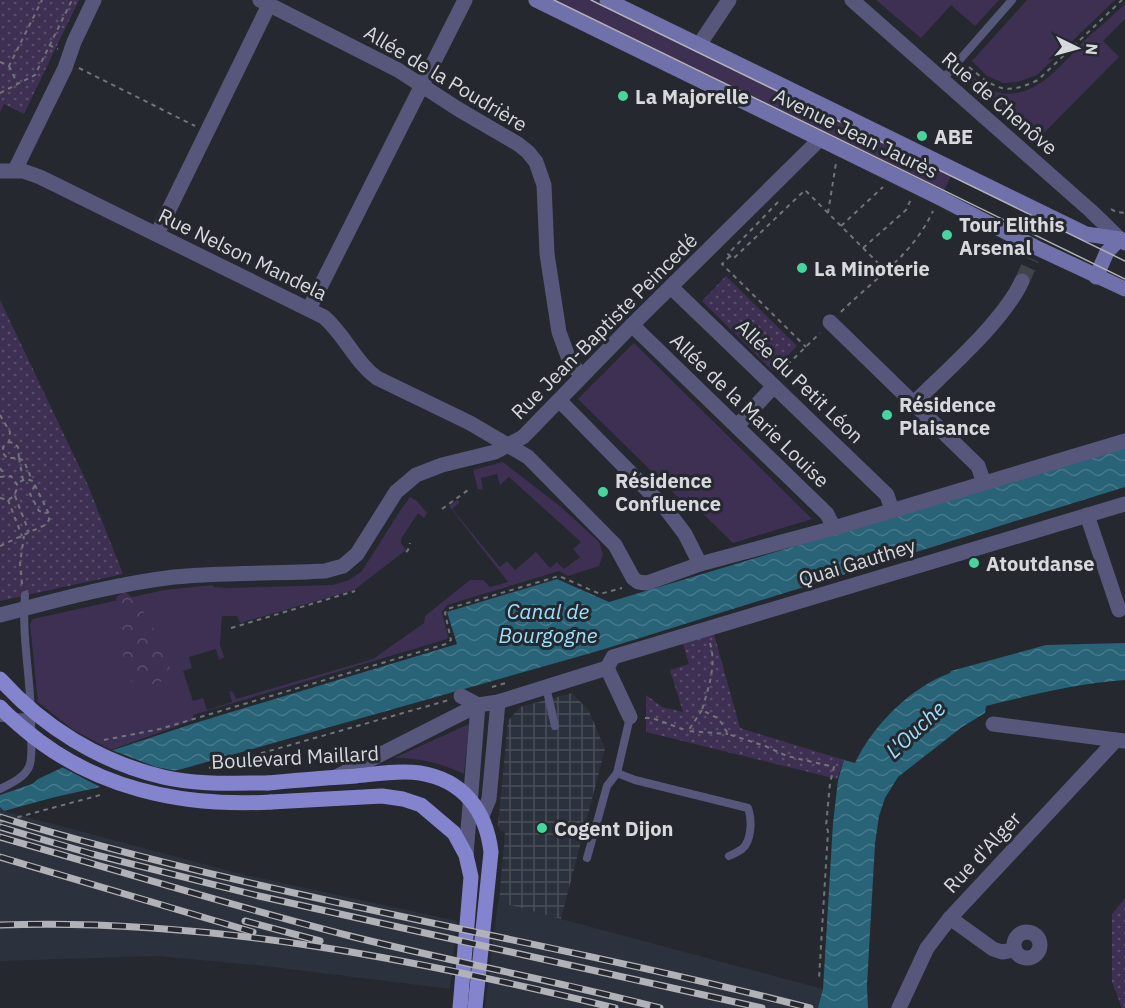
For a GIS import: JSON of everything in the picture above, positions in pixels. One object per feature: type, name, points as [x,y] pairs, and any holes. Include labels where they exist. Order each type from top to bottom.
[{"type":"main road","name":"Avenue Jean Jaurès","points":[[536,0],[940,198],[1034,254],[1125,289]]},
{"type":"main road","name":"Avenue Jean Jaurès","points":[[607,0],[1086,234],[1123,239]]},
{"type":"main road","points":[[1096,277],[1107,252],[1123,239]]},
{"type":"main road","name":"Boulevard Maillard","points":[[0,679],[15,696],[55,729],[120,764],[164,777],[224,784],[419,773],[451,783],[470,799],[482,816],[488,832],[491,852],[475,1008]]},
{"type":"main road","points":[[0,707],[41,743],[64,759],[106,779],[150,793],[210,803],[382,796],[422,805],[454,832],[466,855],[471,877],[460,1008]]},
{"type":"street","points":[[8,170],[65,68],[94,0]]},
{"type":"street","points":[[309,309],[465,0]]},
{"type":"street","points":[[699,45],[729,0]]},
{"type":"street","name":"Rue de Chenôve","points":[[852,0],[1123,239]]},
{"type":"street","points":[[157,234],[207,132],[264,2]]},
{"type":"street","name":"Allée de la Poudrière","points":[[264,2],[398,70],[528,152],[536,162],[544,185],[547,254],[559,332],[570,362],[582,376]]},
{"type":"street","name":"Rue Jean-Baptiste Peincedé","points":[[0,615],[25,602],[166,578],[336,568],[348,562],[361,549],[388,503],[416,475],[433,468],[495,452],[524,437],[632,325],[815,144],[818,138]]},
{"type":"street","name":"Rue Nelson Mandela","points":[[8,170],[40,177],[309,309],[332,324],[365,368],[377,378],[470,423],[528,457],[615,545],[633,578],[642,583]]},
{"type":"street","points":[[914,403],[986,330],[1018,290],[1022,281]]},
{"type":"street","name":"Allée du Petit Léon","points":[[671,287],[887,495],[892,510]]},
{"type":"street","points":[[830,322],[978,466],[984,483]]},
{"type":"street","name":"Allée de la Marie Louise","points":[[632,325],[827,514],[834,528]]},
{"type":"street","points":[[737,426],[774,387]]},
{"type":"street","points":[[559,400],[666,509],[685,534],[700,564]]},
{"type":"street","points":[[642,583],[700,564],[834,528],[1125,441]]},
{"type":"street","name":"Quai Gauthey","points":[[335,777],[478,705],[498,702],[607,668],[613,657],[1125,504]]},
{"type":"street","points":[[1087,515],[1119,610]]},
{"type":"street","points":[[607,668],[630,717]]},
{"type":"street","points":[[461,696],[478,705],[466,855]]},
{"type":"street","points":[[482,816],[489,799],[498,702]]},
{"type":"street","points":[[993,724],[1121,740]]},
{"type":"street","name":"Rue d'Alger","points":[[898,1008],[927,948],[950,918],[1121,740]]},
{"type":"street","points":[[950,918],[993,949],[1002,952],[1014,950]]},
{"type":"lane","points":[[942,80],[1012,0]]},
{"type":"lane","points":[[0,789],[18,780],[28,768],[32,717],[23,626],[25,602]]},
{"type":"lane","points":[[546,687],[555,726]]},
{"type":"lane","points":[[0,718],[32,717]]},
{"type":"lane","points":[[587,858],[607,786],[617,773],[630,717]]},
{"type":"lane","points":[[617,773],[635,780],[748,808],[751,821],[746,845],[729,856]]},
{"type":"path","points":[[9,66],[42,0]]},
{"type":"path","points":[[0,93],[35,75],[72,0]]},
{"type":"path","points":[[960,59],[981,77],[1002,90],[1022,88],[1038,80],[1122,0]]},
{"type":"path","points":[[49,45],[69,55],[76,66],[207,132]]},
{"type":"path","points":[[0,62],[9,66],[17,84]]},
{"type":"path","points":[[828,213],[834,167]]},
{"type":"path","points":[[841,226],[883,187]]},
{"type":"path","points":[[730,256],[733,259],[805,190],[887,272]]},
{"type":"path","points":[[863,248],[906,210],[914,193]]},
{"type":"path","points":[[781,196],[777,204],[728,254],[730,256],[722,264],[806,347]]},
{"type":"path","points":[[774,387],[777,375],[858,294],[887,272],[918,238],[926,228],[937,203]]},
{"type":"path","points":[[0,415],[10,429],[9,442],[3,447],[4,454],[7,458],[19,458],[26,463],[49,517],[47,523],[0,546]]},
{"type":"path","points":[[9,442],[18,447],[23,480]]},
{"type":"path","points":[[0,468],[5,476]]},
{"type":"path","points":[[0,477],[11,476],[18,483],[15,496],[8,500],[0,498]]},
{"type":"path","points":[[18,483],[23,480],[33,481]]},
{"type":"path","points":[[35,485],[30,494],[39,511],[48,513]]},
{"type":"path","points":[[442,509],[468,490]]},
{"type":"path","points":[[15,496],[29,532]]},
{"type":"path","points":[[8,500],[23,535],[20,563],[25,602]]},
{"type":"path","points":[[406,552],[410,543]]},
{"type":"path","points":[[94,742],[160,729],[446,644],[451,640],[445,613],[447,609],[559,576],[600,594],[642,583]]},
{"type":"path","points":[[231,628],[356,591]]},
{"type":"path","points":[[688,731],[702,710],[714,655],[706,629]]},
{"type":"path","points":[[205,769],[461,696]]},
{"type":"path","points":[[702,710],[718,719],[728,734]]},
{"type":"path","points":[[630,717],[652,718],[688,731],[728,734],[787,756],[834,767],[830,783],[826,826],[828,831],[819,979]]},
{"type":"path","points":[[0,822],[105,794]]},
{"type":"shaded area","points":[[572,693],[589,711],[605,749],[561,919],[499,902],[505,832],[501,831],[498,825],[508,721],[520,707]]},
{"type":"shaded area","points":[[0,807],[4,811],[241,874],[457,921],[450,989],[265,966],[158,956],[0,961]]},
{"type":"shaded area","points":[[498,902],[823,989],[824,1004],[844,1008],[485,1008]]},
{"type":"green space","points":[[0,0],[79,0],[24,114],[4,104],[0,112]]},
{"type":"green space","points":[[547,0],[597,0],[952,174],[943,193]]},
{"type":"green space","points":[[876,0],[999,0],[975,26],[951,5],[921,38]]},
{"type":"green space","points":[[1027,0],[1115,0],[1037,75],[1018,82],[1003,83],[987,76],[972,61]]},
{"type":"green space","points":[[1125,4],[1125,19],[1103,41],[1119,57],[1037,140],[965,77],[963,67],[996,92],[1014,93],[1027,90],[1049,76]]},
{"type":"green space","points":[[726,276],[797,346],[773,371],[702,301]]},
{"type":"green space","points":[[0,300],[87,483],[123,574],[0,601]]},
{"type":"green space","points":[[634,343],[812,519],[733,543],[693,504],[689,508],[578,399]]},
{"type":"green space","points":[[503,462],[561,507],[599,542],[603,554],[599,566],[568,576],[559,571],[447,605],[442,612],[447,639],[193,715],[194,720],[111,750],[72,729],[38,702],[30,624],[33,619],[164,590],[213,585],[213,587],[229,588],[333,585],[349,580],[362,571],[410,497],[417,501],[427,513],[424,518],[418,513],[401,539],[406,550],[354,590],[240,623],[237,616],[222,616],[220,645],[224,657],[219,660],[216,649],[189,657],[192,668],[183,671],[193,701],[203,698],[207,710],[232,702],[229,691],[233,692],[236,699],[373,659],[424,623],[425,616],[470,580],[483,580],[490,587],[508,582],[449,506],[457,500],[460,502],[452,509],[500,567],[507,561],[515,570],[536,552],[550,568],[557,562],[564,569],[580,557],[573,549],[581,542],[509,477],[500,485],[497,474],[481,478],[483,490],[478,489],[473,470]]},
{"type":"green space","points":[[124,592],[131,596],[145,614],[170,666],[161,682],[146,692],[130,680],[126,671],[122,617],[116,597]]},
{"type":"green space","points":[[714,634],[740,728],[844,760],[837,779],[646,732],[646,695],[662,707],[683,712],[670,670],[689,664],[683,644]]},
{"type":"green space","points":[[469,724],[464,774],[430,762],[394,758]]},
{"type":"green space","points":[[1125,898],[1125,1008],[1122,1008],[1112,982],[1112,914]]},
{"type":"water","name":"Canal de Bourgogne","points":[[1125,447],[1125,487],[598,651],[182,769],[55,797],[4,811],[0,807],[0,795],[32,784],[68,765],[195,723],[457,644],[447,612],[557,579],[609,602]]},
{"type":"water","name":"L'Ouche","points":[[1125,643],[1125,680],[1072,687],[986,706],[985,713],[962,727],[898,777],[885,798],[879,816],[875,844],[867,985],[868,1008],[818,1008],[823,989],[833,823],[838,780],[844,760],[855,763],[872,735],[895,709],[921,688],[951,671],[1046,645]]},
{"type":"pier","points":[[109,749],[156,767],[181,772],[106,790],[60,766]]},
{"type":"tunnel","points":[[1022,281],[1032,259]]},
{"type":"tram line","points":[[554,0],[1125,279]]},
{"type":"tram line","points":[[591,0],[1125,261]]},
{"type":"railway","points":[[0,817],[100,846],[201,871],[608,960],[810,1008]]},
{"type":"railway","points":[[0,827],[92,854],[259,896],[762,1008]]},
{"type":"railway","points":[[0,837],[350,936],[660,1008]]},
{"type":"railway","points":[[0,857],[253,932]]},
{"type":"railway","points":[[245,921],[320,941]]},
{"type":"railway","points":[[0,925],[155,928],[310,945],[464,973],[615,1008]]},
{"type":"place","name":"La Majorelle","points":[[623,96]]},
{"type":"place","name":"ABE","points":[[922,136]]},
{"type":"place","name":"Tour Elithis Arsenal","points":[[947,235]]},
{"type":"place","name":"La Minoterie","points":[[802,268]]},
{"type":"place","name":"Résidence Plaisance","points":[[887,415]]},
{"type":"place","name":"Résidence Confluence","points":[[603,492]]},
{"type":"place","name":"Atoutdanse","points":[[974,563]]},
{"type":"place","name":"Cogent Dijon","points":[[542,828]]}]
